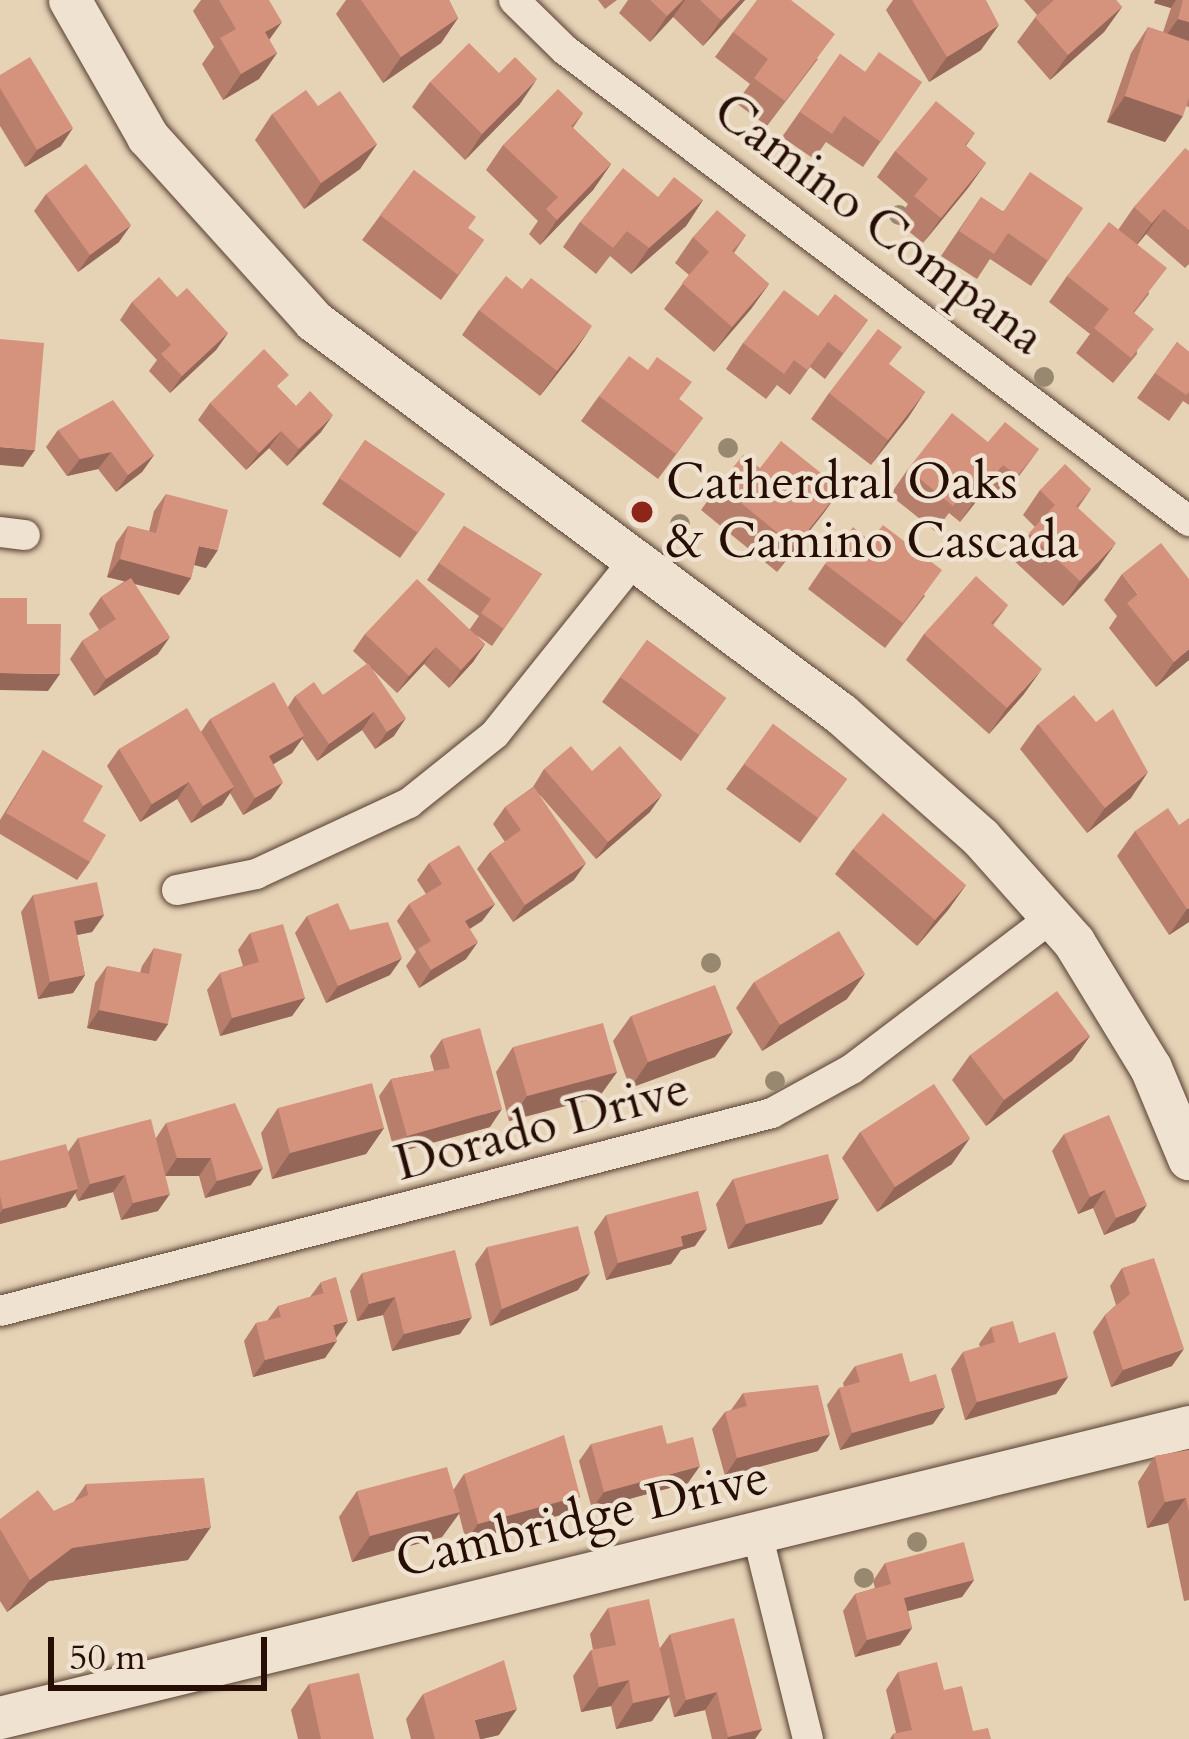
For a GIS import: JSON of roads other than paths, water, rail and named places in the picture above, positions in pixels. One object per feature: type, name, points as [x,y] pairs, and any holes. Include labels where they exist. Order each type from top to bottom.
[{"type":"main road","points":[[70,0],[148,137],[271,280],[907,768],[1054,915],[1151,1068],[1189,1160]]},
{"type":"main road","name":"Cambridge Drive","points":[[0,1718],[1189,1427]]},
{"type":"street","name":"Camino Compana","points":[[514,0],[565,50],[1189,521]]},
{"type":"street","points":[[177,890],[256,874],[409,803],[495,734],[637,557]]},
{"type":"street","name":"Dorado Drive","points":[[0,1311],[772,1113],[852,1070],[1054,915]]},
{"type":"street","points":[[758,1533],[808,1739]]},
{"type":"place","name":"Catherdral Oaks & Camino Cascada","points":[[642,512]]}]
